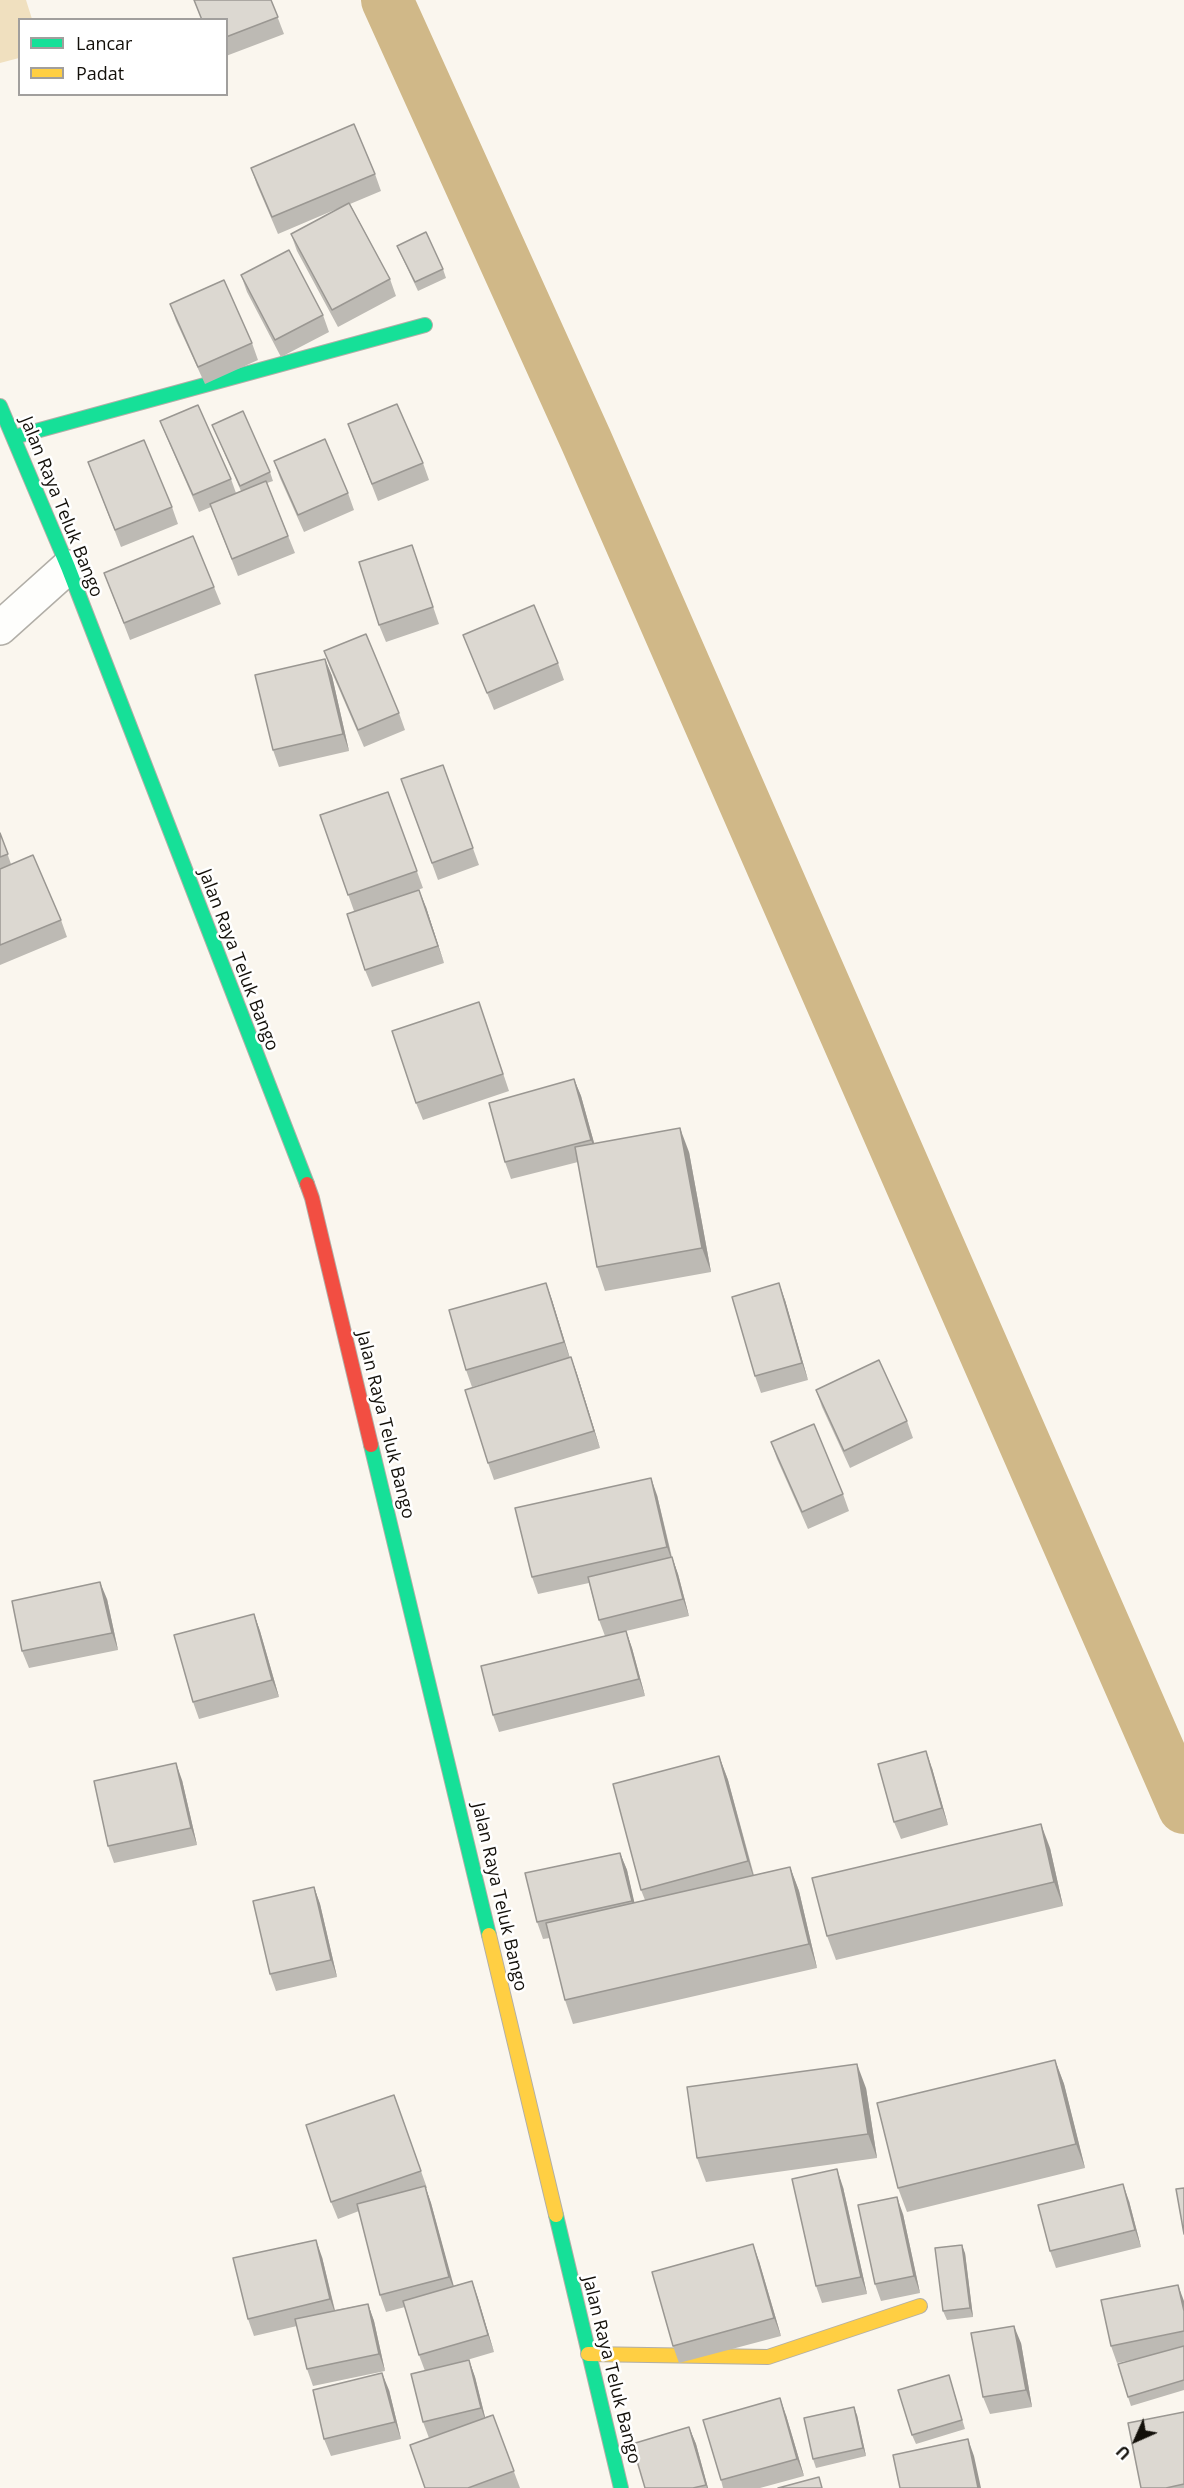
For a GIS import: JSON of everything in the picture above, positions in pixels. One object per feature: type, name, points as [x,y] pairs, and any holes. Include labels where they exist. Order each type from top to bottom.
[{"type":"main road","points":[[14,437],[425,325]]},
{"type":"main road","name":"Jalan Raya Teluk Bango","points":[[0,406],[68,567],[312,1198],[494,1949],[621,2488]]},
{"type":"main road","points":[[588,2354],[768,2357],[920,2306]]},
{"type":"street","points":[[0,628],[68,567]]},
{"type":"shaded area","points":[[0,0],[26,0],[32,18],[18,18],[18,58],[0,63]]},
{"type":"building","points":[[194,0],[271,0],[278,17],[228,36],[228,18],[201,18]]},
{"type":"building","points":[[354,124],[375,174],[272,217],[251,168]]},
{"type":"building","points":[[349,203],[390,279],[332,310],[291,234]]},
{"type":"building","points":[[426,232],[443,269],[415,282],[397,246]]},
{"type":"building","points":[[289,250],[323,315],[275,340],[241,275]]},
{"type":"building","points":[[224,280],[252,343],[198,367],[170,304]]},
{"type":"building","points":[[397,404],[423,463],[372,484],[348,424]]},
{"type":"building","points":[[198,405],[231,479],[193,495],[160,421]]},
{"type":"building","points":[[243,411],[270,472],[240,486],[212,425]]},
{"type":"building","points":[[325,439],[348,493],[298,515],[274,461]]},
{"type":"building","points":[[144,440],[172,507],[115,530],[88,462]]},
{"type":"building","points":[[266,481],[288,536],[232,559],[210,504]]},
{"type":"building","points":[[193,536],[214,587],[124,623],[104,573]]},
{"type":"building","points":[[412,545],[433,607],[379,625],[359,562]]},
{"type":"building","points":[[534,605],[558,663],[487,693],[463,635]]},
{"type":"building","points":[[366,634],[399,713],[358,730],[324,651]]},
{"type":"building","points":[[325,659],[343,734],[273,750],[255,675]]},
{"type":"building","points":[[443,765],[473,848],[432,863],[401,779]]},
{"type":"building","points":[[388,792],[417,871],[348,895],[320,815]]},
{"type":"building","points":[[0,833],[8,854],[0,857]]},
{"type":"building","points":[[33,855],[61,920],[0,945],[0,869]]},
{"type":"building","points":[[419,890],[438,946],[365,970],[347,914]]},
{"type":"building","points":[[479,1002],[503,1074],[416,1103],[392,1031]]},
{"type":"building","points":[[574,1079],[591,1140],[505,1162],[489,1103]]},
{"type":"building","points":[[680,1128],[702,1248],[597,1267],[575,1147]]},
{"type":"building","points":[[546,1283],[564,1342],[466,1370],[449,1310]]},
{"type":"building","points":[[779,1283],[802,1363],[755,1376],[732,1297]]},
{"type":"building","points":[[571,1357],[594,1431],[488,1463],[465,1390]]},
{"type":"building","points":[[879,1360],[907,1421],[844,1451],[816,1390]]},
{"type":"building","points":[[814,1424],[843,1494],[802,1512],[771,1442]]},
{"type":"building","points":[[651,1478],[667,1547],[532,1577],[515,1508]]},
{"type":"building","points":[[672,1557],[683,1599],[599,1620],[588,1577]]},
{"type":"building","points":[[100,1582],[112,1633],[22,1651],[12,1601]]},
{"type":"building","points":[[254,1614],[272,1680],[193,1702],[174,1635]]},
{"type":"building","points":[[626,1631],[639,1679],[493,1715],[481,1666]]},
{"type":"building","points":[[926,1751],[942,1808],[894,1822],[878,1764]]},
{"type":"building","points":[[719,1756],[748,1861],[641,1890],[613,1784]]},
{"type":"building","points":[[176,1763],[191,1828],[108,1846],[94,1781]]},
{"type":"building","points":[[1041,1824],[1054,1882],[827,1936],[812,1878]]},
{"type":"building","points":[[620,1853],[632,1901],[537,1922],[525,1873]]},
{"type":"building","points":[[790,1867],[809,1944],[565,2000],[546,1923]]},
{"type":"building","points":[[314,1887],[331,1960],[270,1974],[253,1901]]},
{"type":"building","points":[[1055,2060],[1076,2144],[898,2188],[877,2103]]},
{"type":"building","points":[[857,2064],[868,2134],[697,2158],[687,2087]]},
{"type":"building","points":[[394,2095],[421,2171],[331,2202],[306,2125]]},
{"type":"building","points":[[837,2169],[861,2277],[816,2286],[792,2179]]},
{"type":"building","points":[[1123,2184],[1135,2230],[1050,2251],[1038,2205]]},
{"type":"building","points":[[425,2186],[449,2277],[380,2295],[357,2204]]},
{"type":"building","points":[[1184,2188],[1184,2234],[1176,2189]]},
{"type":"building","points":[[897,2197],[914,2276],[875,2284],[858,2205]]},
{"type":"building","points":[[316,2240],[330,2299],[248,2319],[233,2258]]},
{"type":"building","points":[[753,2244],[774,2318],[673,2346],[652,2272]]},
{"type":"building","points":[[962,2245],[970,2308],[943,2311],[935,2248]]},
{"type":"building","points":[[472,2281],[488,2335],[419,2355],[403,2301]]},
{"type":"building","points":[[1178,2285],[1184,2311],[1184,2331],[1111,2346],[1101,2300]]},
{"type":"building","points":[[368,2304],[379,2354],[307,2369],[295,2319]]},
{"type":"building","points":[[1014,2326],[1026,2390],[983,2397],[971,2333]]},
{"type":"building","points":[[1184,2346],[1184,2380],[1128,2397],[1118,2364]]},
{"type":"building","points":[[469,2360],[481,2408],[423,2422],[411,2374]]},
{"type":"building","points":[[382,2373],[395,2422],[324,2439],[313,2390]]},
{"type":"building","points":[[949,2375],[962,2420],[912,2435],[898,2390]]},
{"type":"building","points":[[780,2398],[797,2459],[721,2480],[703,2420]]},
{"type":"building","points":[[854,2407],[863,2448],[813,2459],[804,2418]]},
{"type":"building","points":[[1184,2412],[1184,2484],[1166,2488],[1141,2488],[1128,2423]]},
{"type":"building","points":[[493,2415],[514,2471],[468,2488],[425,2488],[410,2445]]},
{"type":"building","points":[[689,2427],[706,2485],[693,2488],[645,2488],[632,2444]]},
{"type":"building","points":[[968,2439],[978,2488],[900,2488],[893,2455]]},
{"type":"building","points":[[819,2477],[822,2488],[778,2488]]},
{"type":"waterway","points":[[387,0],[586,440],[1184,1808]]},
{"type":"traffic: fast","points":[[14,437],[425,325]]},
{"type":"traffic: fast","points":[[0,406],[68,567],[307,1184]]},
{"type":"traffic: fast","points":[[371,1445],[489,1935]]},
{"type":"traffic: fast","points":[[556,2215],[621,2488]]},
{"type":"traffic: slow","points":[[489,1935],[556,2215]]},
{"type":"traffic: slow","points":[[588,2354],[768,2357],[920,2306]]},
{"type":"traffic: jam","points":[[307,1184],[371,1445]]}]
